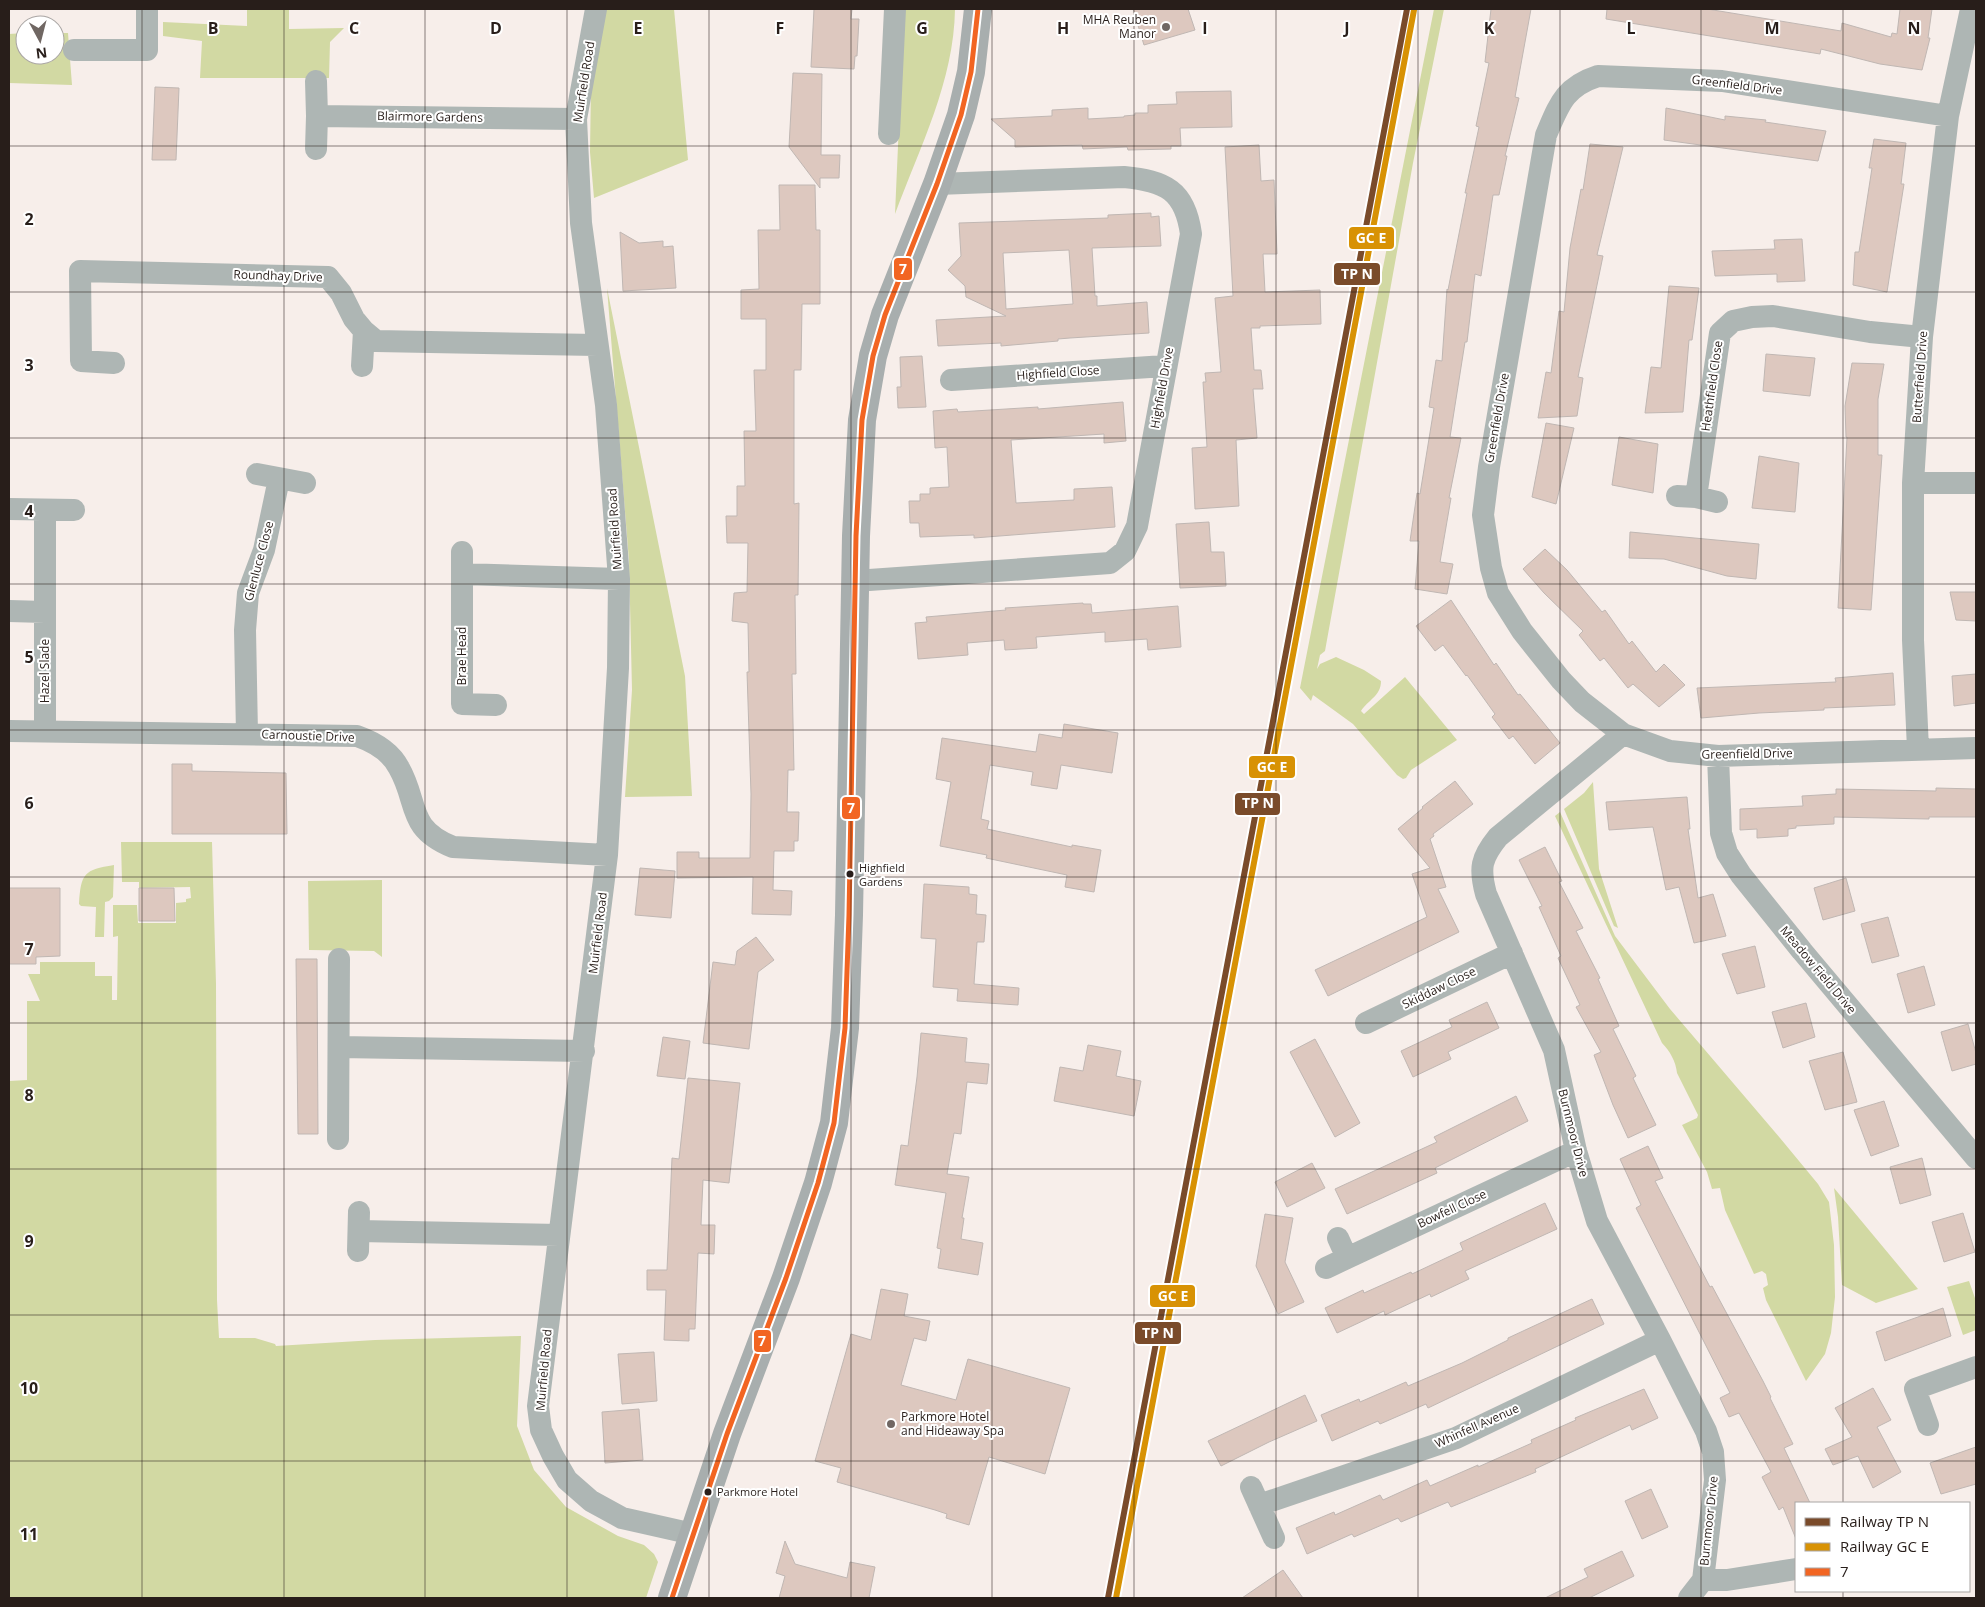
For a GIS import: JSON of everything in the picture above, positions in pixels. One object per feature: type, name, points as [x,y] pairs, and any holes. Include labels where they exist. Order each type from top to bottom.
[{"type":"main road","points":[[672,1598],[727,1434],[786,1278],[818,1183],[834,1123],[845,1028],[855,581],[861,428],[873,356],[891,297],[937,184],[966,95],[971,72],[978,9]]},
{"type":"street","points":[[74,50],[147,50],[147,9]]},
{"type":"street","name":"Muirfield Road","points":[[596,9],[576,119],[581,223],[606,405],[618,580],[618,678],[607,855],[584,1051],[538,1406],[541,1430],[553,1456],[567,1480],[591,1501],[622,1518],[693,1534]]},
{"type":"street","points":[[889,134],[895,9]]},
{"type":"street","name":"Butterfield Drive","points":[[1918,749],[1913,640],[1913,483],[1922,337],[1948,116],[1971,9]]},
{"type":"street","name":"Greenfield Drive","points":[[1948,116],[1722,81],[1598,76],[1581,81],[1560,102],[1546,135],[1488,467],[1483,515],[1491,568],[1498,593],[1522,632],[1561,680],[1582,702],[1623,734],[1670,751],[1718,756],[1976,748]]},
{"type":"street","points":[[316,81],[316,149]]},
{"type":"street","name":"Blairmore Gardens","points":[[317,116],[576,119]]},
{"type":"street","name":"Highfield Drive","points":[[855,581],[1110,563],[1125,551],[1137,526],[1190,234],[1189,218],[1183,204],[1163,185],[1143,179],[937,184]]},
{"type":"street","name":"Roundhay Drive","points":[[114,363],[81,361],[80,271],[328,278],[341,293],[354,319],[376,341],[597,345]]},
{"type":"street","name":"Heathfield Close","points":[[1697,499],[1720,333],[1733,321],[1752,317],[1773,316],[1870,332],[1922,337]]},
{"type":"street","points":[[362,366],[364,331]]},
{"type":"street","name":"Highfield Close","points":[[951,380],[1165,366]]},
{"type":"street","points":[[257,474],[305,483]]},
{"type":"street","name":"Glenluce Close","points":[[246,734],[245,630],[248,593],[264,550],[279,479]]},
{"type":"street","points":[[1913,483],[1976,483]]},
{"type":"street","points":[[9,509],[74,510]]},
{"type":"street","name":"Hazel Slade","points":[[45,510],[45,731]]},
{"type":"street","name":"Brae Head","points":[[496,705],[462,704],[462,563],[618,580]]},
{"type":"street","points":[[9,611],[45,612]]},
{"type":"street","name":"Carnoustie Drive","points":[[9,731],[357,736],[372,742],[399,767],[413,809],[420,823],[432,836],[452,847],[607,855]]},
{"type":"street","name":"Burnmoor Drive","points":[[1623,734],[1498,837],[1488,850],[1483,861],[1481,875],[1486,894],[1554,1050],[1576,1151],[1597,1221],[1706,1431],[1713,1452],[1715,1480],[1703,1580],[1689,1598]]},
{"type":"street","name":"Meadow Field Drive","points":[[1718,756],[1722,833],[1728,853],[1741,875],[1802,951],[1976,1158]]},
{"type":"street","name":"Skiddaw Close","points":[[1366,1023],[1512,953]]},
{"type":"street","points":[[338,1140],[339,959]]},
{"type":"street","points":[[339,1047],[584,1051]]},
{"type":"street","name":"Bowfell Close","points":[[1326,1268],[1342,1248],[1576,1151]]},
{"type":"street","points":[[359,1231],[559,1235]]},
{"type":"street","name":"Whinfell Avenue","points":[[1274,1538],[1255,1496],[1456,1438],[1660,1340]]},
{"type":"street","points":[[1928,1425],[1915,1389],[1976,1367]]},
{"type":"street","name":"Burnmoor Drive","points":[[1703,1580],[1727,1580],[1795,1569]]},
{"type":"green space","points":[[247,9],[289,9],[289,29],[344,28],[330,42],[329,78],[200,78],[202,41],[163,36],[163,22],[247,26]]},
{"type":"green space","points":[[606,9],[674,9],[688,160],[594,198],[590,152],[591,84]]},
{"type":"green space","points":[[904,9],[955,9],[949,62],[942,88],[925,139],[895,214]]},
{"type":"green space","points":[[1434,9],[1444,9],[1413,163],[1325,651],[1320,655],[1317,669],[1320,664],[1336,657],[1364,670],[1381,681],[1377,694],[1361,711],[1364,714],[1405,677],[1457,740],[1411,770],[1406,778],[1403,779],[1397,775],[1353,724],[1313,695],[1311,701],[1300,688]]},
{"type":"green space","points":[[65,33],[68,33],[72,85],[9,83],[9,34],[15,34],[15,65],[65,65]]},
{"type":"green space","points":[[607,288],[685,676],[692,796],[625,797],[632,690],[629,561]]},
{"type":"green space","points":[[1593,782],[1599,869],[1618,928],[1614,926],[1564,809],[1584,793]]},
{"type":"green space","points":[[1560,812],[1615,936],[1670,1009],[1818,1184],[1829,1202],[1834,1245],[1835,1297],[1831,1333],[1825,1354],[1806,1381],[1766,1300],[1763,1288],[1768,1285],[1766,1274],[1762,1271],[1754,1274],[1725,1210],[1720,1188],[1712,1189],[1707,1172],[1682,1125],[1697,1118],[1698,1115],[1677,1073],[1672,1057],[1662,1043],[1555,816]]},
{"type":"green space","points":[[121,842],[212,842],[216,984],[217,1300],[219,1338],[255,1338],[275,1344],[276,1346],[375,1340],[521,1336],[517,1426],[534,1470],[566,1507],[618,1536],[644,1545],[654,1554],[658,1562],[646,1598],[9,1598],[9,1081],[27,1080],[27,1001],[40,1001],[28,974],[40,974],[40,962],[95,962],[95,976],[112,976],[112,1000],[117,1000],[118,936],[113,937],[113,905],[137,905],[138,923],[176,923],[176,903],[186,902],[186,899],[191,898],[190,887],[139,888],[139,882],[122,882]]},
{"type":"green space","points":[[114,865],[113,897],[105,902],[104,937],[95,937],[96,907],[81,906],[79,904],[81,886],[83,879],[90,871]]},
{"type":"green space","points":[[382,880],[382,957],[374,951],[309,950],[308,881]]},
{"type":"green space","points":[[1834,1188],[1918,1289],[1876,1303],[1842,1285],[1838,1217]]},
{"type":"green space","points":[[1969,1281],[1976,1301],[1976,1330],[1963,1335],[1947,1287]]},
{"type":"building","points":[[814,9],[852,9],[851,19],[859,19],[857,56],[855,56],[854,69],[811,67]]},
{"type":"building","name":"MHA Reuben Manor","points":[[1133,9],[1188,9],[1195,30],[1144,45]]},
{"type":"building","points":[[1491,9],[1531,9],[1515,97],[1519,98],[1505,156],[1507,156],[1499,195],[1493,195],[1481,276],[1475,274],[1467,342],[1465,342],[1450,437],[1461,438],[1449,498],[1451,498],[1440,562],[1453,564],[1447,594],[1415,589],[1419,541],[1410,541],[1417,493],[1420,494],[1434,408],[1429,407],[1436,360],[1442,361],[1447,289],[1467,193],[1465,193],[1479,127],[1476,126],[1489,63],[1485,62]]},
{"type":"building","points":[[1607,9],[1707,9],[1841,31],[1842,23],[1891,37],[1892,33],[1897,34],[1900,9],[1932,9],[1928,38],[1930,38],[1922,70],[1880,64],[1821,49],[1820,54],[1606,19]]},
{"type":"building","points":[[793,73],[822,74],[821,155],[840,155],[839,178],[820,178],[820,188],[789,147]]},
{"type":"building","points":[[155,87],[179,88],[176,160],[152,160]]},
{"type":"building","points":[[1231,91],[1232,127],[1180,128],[1181,146],[1171,146],[1171,149],[1128,150],[1127,147],[1083,149],[1082,145],[1015,147],[1015,140],[991,119],[1052,116],[1052,110],[1088,108],[1088,119],[1124,117],[1135,115],[1135,113],[1148,113],[1148,105],[1177,104],[1176,92]]},
{"type":"building","points":[[1666,108],[1725,120],[1725,116],[1766,120],[1765,122],[1826,131],[1818,161],[1664,140]]},
{"type":"building","points":[[1874,139],[1906,143],[1901,184],[1904,184],[1887,292],[1853,285],[1855,252],[1859,252],[1872,168],[1869,168]]},
{"type":"building","points":[[1590,144],[1623,147],[1597,255],[1603,256],[1578,377],[1583,378],[1577,416],[1538,418],[1546,372],[1551,373],[1559,311],[1564,312],[1570,248],[1581,189],[1583,190]]},
{"type":"building","points":[[1259,145],[1261,181],[1274,180],[1277,254],[1263,254],[1265,292],[1320,290],[1321,324],[1251,328],[1254,370],[1261,370],[1263,389],[1253,389],[1257,438],[1236,440],[1239,506],[1195,509],[1192,448],[1207,447],[1203,382],[1206,382],[1205,373],[1221,372],[1215,298],[1233,296],[1225,147]]},
{"type":"building","points":[[779,185],[815,185],[816,230],[820,230],[820,304],[802,304],[801,370],[794,370],[794,504],[799,503],[798,595],[795,595],[796,674],[792,674],[794,770],[788,770],[787,812],[799,812],[798,841],[794,841],[794,851],[774,851],[773,890],[792,891],[791,915],[752,914],[753,877],[677,878],[677,852],[699,852],[699,858],[750,858],[751,794],[747,672],[749,672],[748,623],[732,621],[734,593],[747,592],[748,543],[727,543],[726,516],[737,516],[737,486],[745,486],[744,431],[756,431],[754,370],[766,370],[766,319],[741,319],[741,290],[759,289],[758,230],[780,230]]},
{"type":"building","points":[[1151,213],[1151,217],[1159,216],[1161,246],[1092,248],[1097,306],[1147,302],[1149,333],[1058,339],[1058,341],[1001,346],[1001,343],[938,346],[936,320],[1006,316],[966,297],[965,286],[948,270],[961,256],[959,223],[1108,218],[1108,215]],"holes":[[[1069,250],[1073,304],[1006,309],[1003,253]]]},
{"type":"building","points":[[620,232],[639,243],[663,241],[663,247],[673,246],[676,288],[623,291]]},
{"type":"building","points":[[1802,239],[1805,281],[1777,282],[1777,274],[1715,276],[1712,251],[1775,249],[1774,240]]},
{"type":"building","points":[[1669,286],[1699,288],[1692,340],[1689,340],[1683,412],[1645,413],[1651,367],[1661,368]]},
{"type":"building","points":[[1766,354],[1815,358],[1810,396],[1763,391]]},
{"type":"building","points":[[922,356],[926,407],[898,408],[897,387],[901,387],[900,357]]},
{"type":"building","points":[[1852,363],[1884,364],[1878,399],[1878,455],[1882,455],[1871,610],[1838,608],[1847,437],[1845,406]]},
{"type":"building","points":[[1123,402],[1126,441],[1104,443],[1104,434],[1011,440],[1016,503],[1074,500],[1074,489],[1112,487],[1115,527],[974,538],[974,535],[920,537],[919,523],[910,523],[909,501],[920,501],[920,494],[930,494],[930,488],[949,487],[947,447],[935,448],[933,411],[957,409],[958,412],[1038,407],[1038,409]]},
{"type":"building","points":[[1546,423],[1574,428],[1556,504],[1532,497]]},
{"type":"building","points":[[1619,437],[1658,444],[1653,493],[1612,485]]},
{"type":"building","points":[[1759,456],[1799,463],[1795,512],[1752,508]]},
{"type":"building","points":[[1209,522],[1211,552],[1224,552],[1226,586],[1180,588],[1176,524]]},
{"type":"building","points":[[1630,532],[1759,544],[1756,579],[1727,576],[1664,559],[1629,558]]},
{"type":"building","points":[[1545,549],[1567,570],[1602,612],[1605,610],[1629,644],[1632,641],[1656,672],[1664,664],[1685,685],[1659,707],[1633,684],[1628,688],[1604,658],[1600,661],[1579,635],[1583,631],[1544,593],[1523,569]]},
{"type":"building","points":[[1950,592],[1976,592],[1976,621],[1956,620]]},
{"type":"building","points":[[1451,600],[1494,665],[1496,663],[1518,695],[1520,694],[1560,743],[1535,764],[1513,736],[1509,739],[1492,717],[1495,714],[1443,645],[1435,651],[1416,626]]},
{"type":"building","points":[[1091,604],[1092,613],[1178,606],[1181,647],[1148,650],[1147,639],[1105,642],[1105,632],[1036,637],[1037,648],[1005,650],[1004,640],[967,643],[968,655],[918,659],[915,623],[927,622],[926,617],[1006,610],[1005,608]]},
{"type":"building","points":[[1893,673],[1895,705],[1824,708],[1824,710],[1701,718],[1697,688],[1836,682],[1835,678]]},
{"type":"building","points":[[1976,674],[1976,703],[1954,706],[1952,676]]},
{"type":"building","points":[[1064,724],[1118,733],[1112,773],[1061,765],[1057,789],[1031,785],[1033,772],[990,765],[981,819],[989,821],[987,829],[1072,847],[1072,845],[1101,850],[1094,892],[1065,887],[1067,875],[986,858],[987,855],[940,846],[951,782],[936,779],[942,738],[1036,752],[1039,734],[1062,738]]},
{"type":"building","points":[[172,764],[192,764],[192,771],[286,773],[287,834],[172,834]]},
{"type":"building","points":[[1455,781],[1473,804],[1433,834],[1434,836],[1430,839],[1446,887],[1438,889],[1459,932],[1328,996],[1315,970],[1427,917],[1412,874],[1430,868],[1398,829]]},
{"type":"building","points":[[1936,788],[1976,789],[1976,817],[1929,817],[1929,819],[1834,817],[1834,824],[1796,826],[1796,828],[1788,829],[1788,836],[1757,838],[1757,829],[1740,830],[1740,809],[1803,806],[1802,796],[1836,794],[1836,789],[1936,791]]},
{"type":"building","points":[[1687,797],[1690,829],[1688,829],[1698,898],[1713,894],[1726,936],[1694,943],[1679,887],[1666,890],[1653,827],[1609,830],[1606,802]]},
{"type":"building","points":[[1545,847],[1562,881],[1559,882],[1583,928],[1576,931],[1600,978],[1598,979],[1619,1026],[1613,1029],[1636,1076],[1633,1078],[1656,1125],[1628,1138],[1594,1055],[1601,1052],[1576,1007],[1580,1005],[1558,958],[1561,956],[1539,907],[1542,906],[1519,860]]},
{"type":"building","points":[[640,868],[675,871],[671,918],[635,915]]},
{"type":"building","points":[[1846,878],[1855,911],[1823,920],[1814,888]]},
{"type":"building","points":[[924,884],[969,887],[969,894],[977,895],[976,914],[986,915],[984,942],[977,942],[974,984],[1019,988],[1018,1005],[957,1001],[958,989],[933,987],[936,939],[921,938]]},
{"type":"building","points":[[9,888],[60,888],[60,956],[36,957],[36,964],[9,964]]},
{"type":"building","points":[[139,888],[174,888],[175,921],[139,921]]},
{"type":"building","points":[[1888,917],[1899,956],[1872,963],[1861,924]]},
{"type":"building","points":[[756,937],[774,960],[758,972],[749,1049],[703,1043],[713,962],[735,965],[737,951]]},
{"type":"building","points":[[1755,946],[1765,987],[1737,994],[1722,954]]},
{"type":"building","points":[[296,959],[317,959],[318,1134],[298,1134]]},
{"type":"building","points":[[1924,966],[1935,1005],[1908,1013],[1897,974]]},
{"type":"building","points":[[1487,1002],[1499,1028],[1448,1052],[1451,1059],[1413,1077],[1401,1051],[1452,1027],[1449,1020]]},
{"type":"building","points":[[1806,1003],[1815,1037],[1783,1048],[1772,1012]]},
{"type":"building","points":[[1968,1024],[1976,1053],[1976,1064],[1952,1071],[1941,1032]]},
{"type":"building","points":[[921,1033],[967,1038],[965,1062],[989,1064],[987,1084],[967,1082],[961,1134],[954,1133],[947,1174],[969,1177],[962,1218],[964,1218],[961,1239],[983,1243],[978,1275],[938,1268],[941,1249],[937,1248],[946,1193],[895,1185],[901,1145],[908,1146]]},
{"type":"building","points":[[663,1037],[690,1041],[685,1079],[657,1076]]},
{"type":"building","points":[[1315,1039],[1360,1123],[1335,1137],[1290,1052]]},
{"type":"building","points":[[1088,1045],[1121,1051],[1116,1076],[1141,1081],[1134,1116],[1054,1101],[1060,1067],[1083,1071]]},
{"type":"building","points":[[1843,1052],[1857,1102],[1825,1110],[1809,1061]]},
{"type":"building","points":[[688,1078],[740,1083],[729,1183],[703,1180],[701,1225],[715,1225],[714,1254],[698,1253],[695,1329],[689,1329],[689,1341],[664,1340],[666,1290],[647,1290],[647,1270],[667,1270],[672,1158],[679,1159]]},
{"type":"building","points":[[1516,1096],[1528,1121],[1435,1168],[1437,1173],[1347,1214],[1335,1189],[1437,1142],[1434,1137]]},
{"type":"building","points":[[1884,1101],[1899,1146],[1871,1156],[1854,1110]]},
{"type":"building","points":[[1648,1146],[1663,1178],[1655,1181],[1710,1287],[1712,1286],[1763,1381],[1793,1444],[1784,1448],[1810,1502],[1795,1502],[1795,1537],[1783,1507],[1779,1510],[1762,1477],[1771,1472],[1739,1413],[1729,1417],[1720,1398],[1730,1393],[1636,1208],[1641,1205],[1620,1159]]},
{"type":"building","points":[[1922,1158],[1931,1195],[1900,1204],[1890,1167]]},
{"type":"building","points":[[1312,1163],[1325,1188],[1287,1207],[1275,1182]]},
{"type":"building","points":[[1545,1203],[1557,1229],[1465,1271],[1469,1279],[1431,1297],[1430,1294],[1385,1315],[1384,1311],[1337,1333],[1325,1308],[1363,1290],[1364,1293],[1411,1272],[1412,1274],[1463,1250],[1460,1243]]},
{"type":"building","points":[[1963,1213],[1975,1252],[1944,1262],[1932,1222]]},
{"type":"building","points":[[1265,1214],[1293,1218],[1285,1262],[1304,1302],[1278,1314],[1256,1266]]},
{"type":"building","points":[[881,1289],[908,1294],[904,1316],[930,1321],[926,1341],[914,1338],[901,1385],[956,1400],[968,1359],[1070,1388],[1045,1474],[989,1457],[969,1525],[946,1518],[947,1514],[935,1510],[837,1482],[841,1468],[815,1461],[851,1334],[871,1340]]},
{"type":"building","points":[[1592,1299],[1604,1324],[1428,1408],[1426,1404],[1380,1424],[1378,1421],[1332,1441],[1321,1415],[1359,1399],[1360,1402],[1406,1382],[1408,1386],[1462,1363],[1508,1340],[1508,1338]]},
{"type":"building","points":[[1943,1308],[1951,1336],[1885,1361],[1876,1332]]},
{"type":"building","points":[[654,1352],[657,1401],[622,1404],[618,1354]]},
{"type":"building","points":[[1873,1388],[1891,1420],[1877,1427],[1901,1472],[1873,1488],[1858,1456],[1833,1465],[1825,1449],[1852,1437],[1835,1408]]},
{"type":"building","points":[[1644,1389],[1658,1418],[1632,1430],[1630,1425],[1535,1469],[1536,1472],[1451,1507],[1448,1502],[1401,1522],[1398,1518],[1354,1537],[1352,1534],[1307,1554],[1296,1528],[1334,1512],[1335,1515],[1380,1495],[1383,1500],[1427,1480],[1430,1486],[1478,1465],[1478,1467],[1532,1443],[1531,1440],[1576,1420],[1575,1418]]},
{"type":"building","points":[[1305,1395],[1317,1421],[1221,1466],[1208,1441]]},
{"type":"building","points":[[639,1409],[643,1460],[605,1463],[602,1412]]},
{"type":"building","points":[[1976,1447],[1976,1484],[1941,1494],[1930,1463]]},
{"type":"building","points":[[1651,1489],[1668,1527],[1642,1539],[1625,1501]]},
{"type":"building","points":[[785,1541],[795,1564],[847,1578],[850,1562],[875,1567],[869,1598],[779,1598],[785,1576],[776,1573]]},
{"type":"building","points":[[1622,1551],[1634,1576],[1589,1598],[1545,1598],[1588,1577],[1584,1569]]},
{"type":"building","points":[[1283,1570],[1303,1598],[1242,1598]]},
{"type":"transit line","name":"7","points":[[672,1598],[727,1434],[786,1278],[818,1183],[834,1123],[845,1028],[856,536],[862,420],[873,356],[885,315],[937,184],[961,115],[971,72],[978,9]]},
{"type":"transit line","points":[[1108,1598],[1407,9]]},
{"type":"transit line","points":[[1116,1598],[1414,10]]},
{"type":"place","name":"MHA Reuben Manor","points":[[1166,27]]},
{"type":"place","name":"Highfield Gardens","points":[[850,874]]},
{"type":"place","name":"Parkmore Hotel and Hideaway Spa","points":[[891,1424]]},
{"type":"place","name":"Parkmore Hotel","points":[[708,1492]]}]
